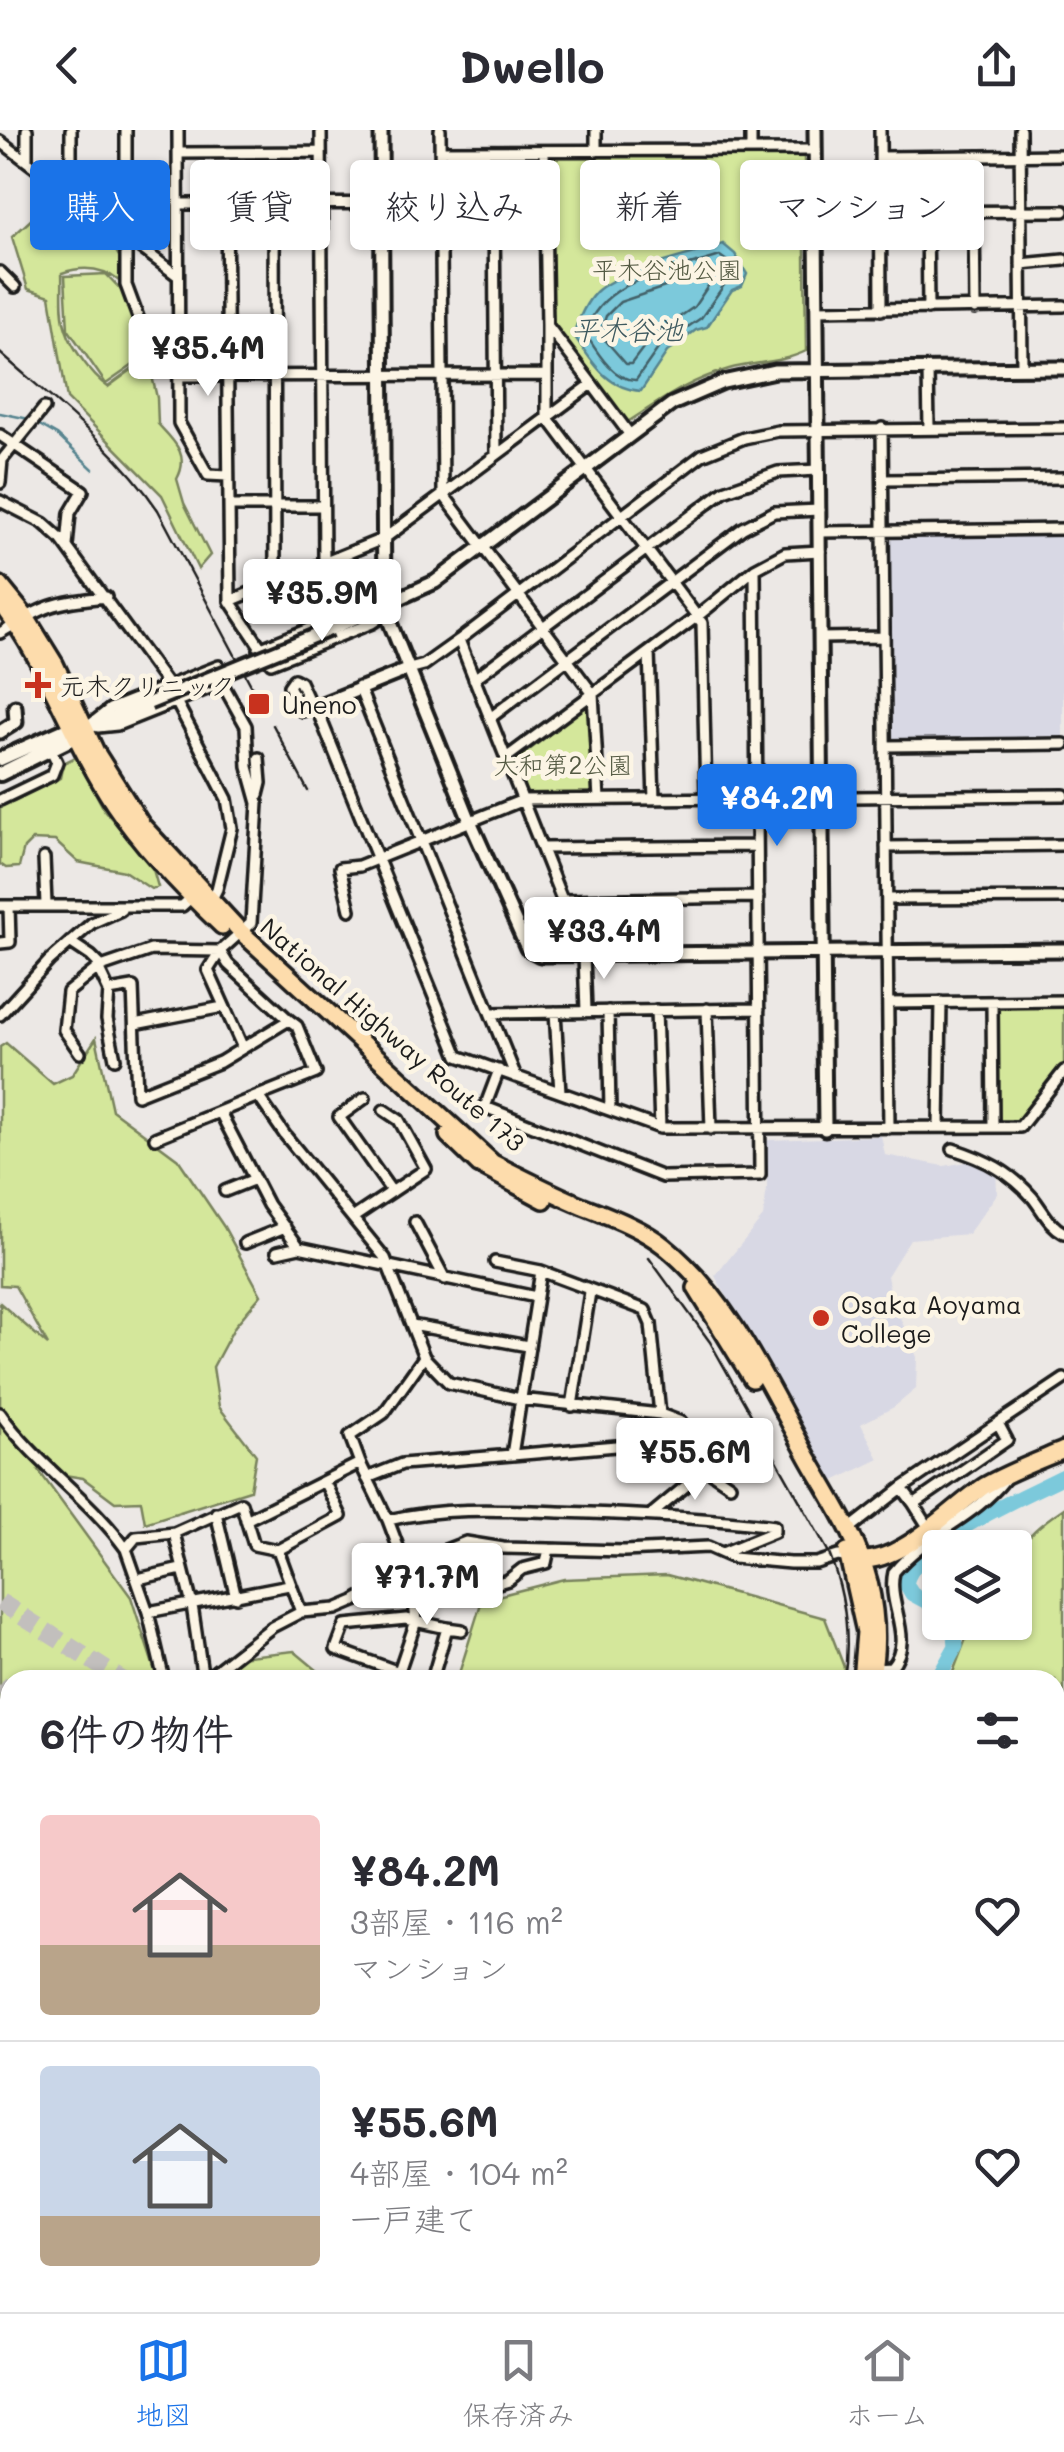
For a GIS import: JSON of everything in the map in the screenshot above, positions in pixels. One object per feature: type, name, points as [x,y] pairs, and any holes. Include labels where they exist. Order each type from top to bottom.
[{"type":"highway","name":"National Highway Route 173","points":[[0,586],[55,664],[78,731],[142,824],[237,935],[479,1164],[518,1188],[637,1239],[668,1260],[698,1289],[868,1581],[876,1628],[872,1670]]},
{"type":"highway","name":"National Highway Route 173","points":[[0,602],[21,620]]},
{"type":"highway","name":"National Highway Route 173","points":[[237,935],[493,1163],[632,1226],[660,1242],[697,1274],[748,1351],[848,1530],[865,1632],[862,1670]]},
{"type":"highway","points":[[856,1560],[892,1554],[985,1486],[1064,1450]]},
{"type":"main road","points":[[0,774],[51,750],[78,731]]},
{"type":"main road","points":[[0,760],[78,731]]},
{"type":"street","points":[[27,130],[27,161]]},
{"type":"street","points":[[71,130],[71,160]]},
{"type":"street","points":[[126,130],[126,160]]},
{"type":"street","points":[[178,130],[179,423],[208,475],[228,476]]},
{"type":"street","points":[[321,130],[321,160]]},
{"type":"street","points":[[381,130],[381,160]]},
{"type":"street","points":[[440,130],[440,160]]},
{"type":"street","points":[[596,130],[596,150]]},
{"type":"street","points":[[751,130],[751,150]]},
{"type":"street","points":[[816,130],[816,160]]},
{"type":"street","points":[[880,130],[880,158],[1064,155]]},
{"type":"street","points":[[1020,130],[1022,368]]},
{"type":"street","points":[[0,142],[30,163]]},
{"type":"street","points":[[440,151],[816,150]]},
{"type":"street","points":[[544,151],[544,160]]},
{"type":"street","points":[[178,153],[321,152]]},
{"type":"street","points":[[178,204],[190,204]]},
{"type":"street","points":[[984,211],[1064,211]]},
{"type":"street","points":[[126,250],[126,285],[148,348],[178,348]]},
{"type":"street","points":[[144,250],[178,276]]},
{"type":"street","points":[[227,250],[230,601],[269,662],[372,623],[384,608]]},
{"type":"street","points":[[274,250],[275,581]]},
{"type":"street","points":[[321,250],[324,562]]},
{"type":"street","points":[[382,250],[384,608],[526,948],[540,955],[1064,950]]},
{"type":"street","points":[[441,250],[444,494],[592,694],[599,799]]},
{"type":"street","points":[[494,250],[496,455]]},
{"type":"street","points":[[545,250],[546,417],[699,615],[706,798]]},
{"type":"street","points":[[816,250],[825,1129]]},
{"type":"street","points":[[880,250],[881,310]]},
{"type":"street","points":[[927,250],[928,309]]},
{"type":"street","points":[[974,250],[975,309]]},
{"type":"street","points":[[1021,264],[1064,260]]},
{"type":"street","points":[[0,272],[15,287]]},
{"type":"street","points":[[817,310],[1064,306]]},
{"type":"street","points":[[546,325],[630,435]]},
{"type":"street","points":[[78,731],[384,608],[434,582],[672,404],[723,382],[776,371],[1064,368]]},
{"type":"street","points":[[928,370],[929,428]]},
{"type":"street","points":[[179,376],[547,375]]},
{"type":"street","points":[[230,601],[384,538],[592,384]]},
{"type":"street","points":[[0,483],[2,460],[44,408]]},
{"type":"street","points":[[882,428],[889,1128]]},
{"type":"street","points":[[1064,428],[819,429],[744,438],[702,455],[424,665],[309,708],[458,1056],[660,1128],[1020,1127],[1064,1071]]},
{"type":"street","points":[[0,434],[83,490],[70,513],[67,546]]},
{"type":"street","points":[[474,679],[724,491],[778,472],[820,470]]},
{"type":"street","points":[[882,480],[1064,478]]},
{"type":"street","points":[[0,501],[43,523],[67,546],[168,684],[227,798],[232,828],[217,889],[182,906],[4,906],[10,942],[0,943]]},
{"type":"street","points":[[228,506],[324,506]]},
{"type":"street","points":[[490,718],[744,528],[774,512],[820,510]]},
{"type":"street","points":[[820,532],[1064,529]]},
{"type":"street","points":[[506,758],[755,569],[785,553],[820,552]]},
{"type":"street","points":[[499,1070],[486,1107],[664,1177],[760,1175],[755,569]]},
{"type":"street","points":[[0,633],[56,602],[106,598]]},
{"type":"street","points":[[259,649],[372,604],[384,608]]},
{"type":"street","points":[[821,638],[884,637]]},
{"type":"street","points":[[458,640],[584,955],[586,1011]]},
{"type":"street","points":[[649,652],[654,799]]},
{"type":"street","points":[[78,731],[110,709],[219,666],[222,683],[246,726],[248,767],[257,798]]},
{"type":"street","points":[[78,731],[117,726],[222,683]]},
{"type":"street","points":[[358,688],[516,1077]]},
{"type":"street","points":[[0,710],[15,707],[16,722],[0,732]]},
{"type":"street","points":[[885,746],[1064,744]]},
{"type":"street","points":[[0,800],[52,775],[57,762],[51,750]]},
{"type":"street","points":[[243,1048],[208,970],[220,952],[251,924],[260,758]]},
{"type":"street","points":[[350,910],[340,868],[359,866],[522,800],[1064,795]]},
{"type":"street","points":[[542,848],[757,846]]},
{"type":"street","points":[[886,847],[1064,846]]},
{"type":"street","points":[[44,858],[46,904]]},
{"type":"street","points":[[562,900],[758,897]]},
{"type":"street","points":[[886,899],[1064,898]]},
{"type":"street","points":[[0,1015],[92,923],[126,908]]},
{"type":"street","points":[[70,942],[91,956],[109,990],[107,1018],[115,1059]]},
{"type":"street","points":[[80,1053],[64,1030],[68,992],[100,968],[151,950],[220,952]]},
{"type":"street","points":[[155,1138],[316,1073],[297,1026],[228,964],[220,952]]},
{"type":"street","points":[[109,990],[132,987],[137,1095],[220,1062],[289,1020]]},
{"type":"street","points":[[939,1128],[941,1002]]},
{"type":"street","points":[[992,1002],[993,1127]]},
{"type":"street","points":[[888,1003],[1064,1002]]},
{"type":"street","points":[[135,1024],[223,1007]]},
{"type":"street","points":[[491,1013],[758,1008]]},
{"type":"street","points":[[707,1009],[711,1129]]},
{"type":"street","points":[[656,1010],[660,1128]]},
{"type":"street","points":[[608,1011],[610,1110]]},
{"type":"street","points":[[555,1012],[560,1092]]},
{"type":"street","points":[[258,1096],[389,1267],[424,1357],[449,1383],[572,1406],[660,1414],[682,1422],[683,1430],[702,1456],[687,1485],[652,1514]]},
{"type":"street","points":[[365,1098],[339,1116],[392,1192]]},
{"type":"street","points":[[354,1217],[426,1169],[398,1120],[384,1110]]},
{"type":"street","points":[[220,1112],[254,1180],[299,1247]]},
{"type":"street","points":[[953,1149],[995,1165],[1032,1198],[1051,1226],[1064,1233]]},
{"type":"street","points":[[225,1191],[254,1180]]},
{"type":"street","points":[[415,1222],[445,1278]]},
{"type":"street","points":[[245,1243],[284,1228]]},
{"type":"street","points":[[277,1252],[299,1247],[536,1297]]},
{"type":"street","points":[[495,1262],[540,1271],[645,1310],[652,1324],[660,1414]]},
{"type":"street","points":[[512,1455],[540,1271]]},
{"type":"street","points":[[572,1406],[590,1292]]},
{"type":"street","points":[[412,1325],[528,1346]]},
{"type":"street","points":[[399,1670],[416,1621],[409,1568],[350,1436],[384,1413],[424,1357]]},
{"type":"street","points":[[848,1530],[902,1488],[1064,1379]]},
{"type":"street","points":[[0,1413],[18,1438],[80,1494],[126,1549],[148,1612],[162,1670]]},
{"type":"street","points":[[914,1504],[1007,1440],[998,1423]]},
{"type":"street","points":[[368,1478],[402,1464],[651,1443],[683,1430]]},
{"type":"street","points":[[246,1520],[360,1463]]},
{"type":"street","points":[[699,1464],[730,1485]]},
{"type":"street","points":[[883,1670],[891,1667],[903,1636],[892,1598],[894,1572],[922,1546],[970,1513],[1010,1473]]},
{"type":"street","points":[[126,1549],[136,1536],[174,1533],[241,1503],[254,1545],[278,1550],[341,1516],[324,1481]]},
{"type":"street","points":[[902,1488],[929,1528]]},
{"type":"street","points":[[388,1520],[449,1510],[652,1514],[774,1526],[774,1532],[725,1552]]},
{"type":"street","points":[[216,1513],[236,1597]]},
{"type":"street","points":[[174,1533],[202,1670]]},
{"type":"street","points":[[217,1670],[272,1627],[301,1612],[336,1609],[355,1601],[409,1568],[466,1542],[549,1549],[708,1546],[733,1558],[790,1563],[816,1563],[838,1556],[856,1560]]},
{"type":"street","points":[[412,1584],[488,1586],[508,1580],[522,1569],[546,1563],[549,1549]]},
{"type":"street","points":[[278,1550],[301,1612]]},
{"type":"street","points":[[138,1579],[181,1569]]},
{"type":"street","points":[[148,1612],[288,1585]]},
{"type":"street","points":[[383,1670],[336,1649],[345,1624],[416,1621],[462,1630]]},
{"type":"street","points":[[435,1670],[447,1628]]},
{"type":"shaded area","points":[[899,535],[1064,535],[1063,736],[892,740],[888,542]]},
{"type":"shaded area","name":"Osaka Aoyama College","points":[[881,1136],[885,1155],[944,1166],[978,1160],[996,1167],[997,1194],[968,1234],[910,1239],[887,1276],[892,1299],[917,1357],[916,1389],[894,1407],[861,1424],[879,1459],[834,1481],[715,1276],[763,1217],[767,1140]]},
{"type":"green space","name":"平木谷池公園","points":[[548,156],[804,156],[804,160],[740,160],[740,250],[805,250],[806,351],[700,379],[626,423],[551,324],[550,250],[560,250],[560,160],[548,160]]},
{"type":"green space","points":[[30,221],[30,250],[115,250],[119,256],[124,280],[92,269],[62,273],[64,322],[83,361],[108,387],[148,358],[158,424],[179,449],[182,463],[177,479],[184,503],[210,555],[198,569],[162,495],[67,399],[50,296],[28,289],[12,237]]},
{"type":"green space","points":[[106,274],[125,294],[146,356],[106,384],[68,329],[65,276]]},
{"type":"green space","name":"大和第2公園","points":[[589,703],[594,704],[594,792],[527,796],[514,762]]},
{"type":"green space","points":[[76,757],[105,811],[152,866],[158,887],[151,889],[124,871],[78,862],[55,841],[32,840],[24,848],[19,867],[6,868],[0,864],[0,803],[14,801],[60,778],[63,763]]},
{"type":"green space","points":[[1064,1007],[1064,1065],[1017,1124],[995,1125],[993,1008]]},
{"type":"green space","points":[[96,1038],[112,1110],[178,1159],[224,1227],[261,1295],[235,1326],[213,1367],[219,1407],[256,1455],[250,1490],[145,1523],[141,1501],[115,1502],[83,1478],[39,1471],[131,1597],[155,1670],[0,1670],[0,1303],[48,1345],[15,1286],[0,1285],[0,1047],[6,1043],[53,1084],[72,1075]]},
{"type":"green space","points":[[1064,1508],[1064,1670],[954,1670],[965,1640],[1032,1640],[1032,1533]]},
{"type":"green space","points":[[667,1575],[825,1618],[844,1670],[460,1670],[482,1600],[564,1579]]},
{"type":"green space","points":[[294,1651],[317,1670],[222,1670],[238,1657]]},
{"type":"water","name":"平木谷池","points":[[720,245],[735,254],[747,274],[742,286],[732,290],[707,327],[696,330],[667,352],[641,391],[609,379],[573,334],[592,296],[621,277],[703,250],[720,250]]},
{"type":"waterway","points":[[0,413],[29,419]]},
{"type":"waterway","points":[[36,423],[57,435],[93,469]]},
{"type":"waterway","points":[[959,1530],[1064,1476]]},
{"type":"waterway","points":[[922,1558],[906,1584],[912,1594],[922,1599]]},
{"type":"waterway","points":[[943,1670],[956,1640]]},
{"type":"tunnel","points":[[0,1602],[106,1670]]},
{"type":"railway","points":[[0,353],[84,427],[141,487],[158,510],[260,702]]},
{"type":"railway","points":[[273,725],[308,791]]},
{"type":"railway","points":[[649,1258],[710,1342],[828,1551],[845,1614],[845,1670]]},
{"type":"place","name":"元木クリニック","points":[[38,685]]},
{"type":"place","name":"Uneno","points":[[259,704]]},
{"type":"place","name":"Osaka Aoyama College","points":[[821,1318]]}]
